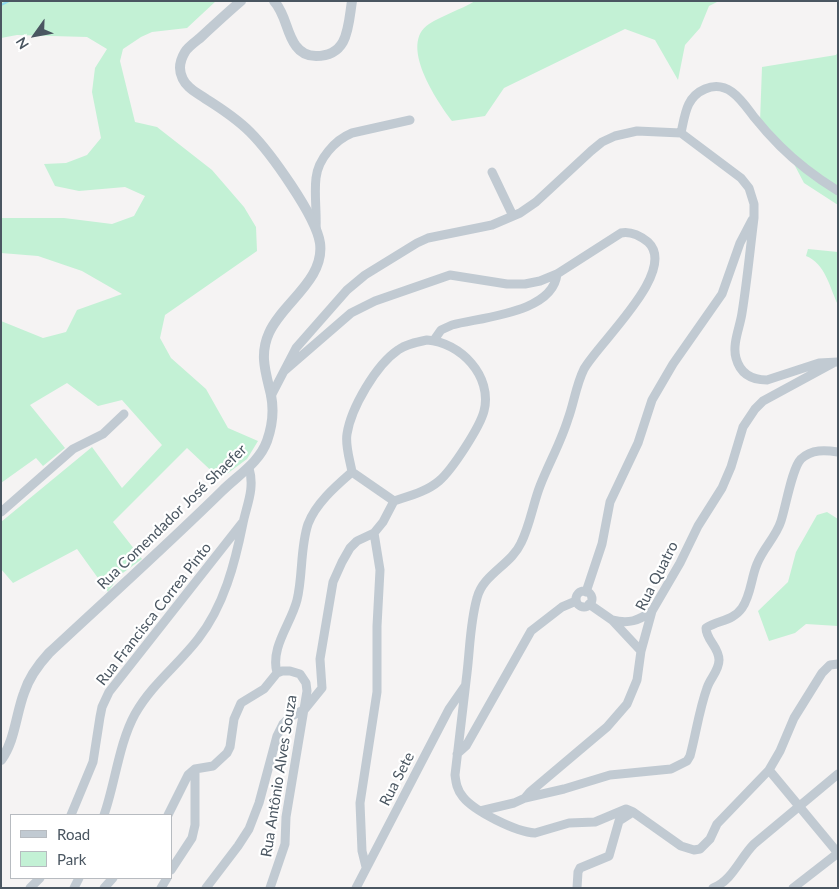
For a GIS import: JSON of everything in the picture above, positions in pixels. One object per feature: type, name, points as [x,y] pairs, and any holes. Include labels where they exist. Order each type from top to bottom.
[{"type":"street","name":"Rua Comendador José Shaefer","points":[[1,760],[9,746],[24,692],[35,668],[226,487],[249,468],[263,450],[271,430],[271,396],[264,368],[264,346],[270,331],[280,315],[301,291],[315,268],[320,244],[316,229],[298,196],[262,145],[250,132],[229,115],[189,87],[181,75],[180,69],[181,62],[188,48],[241,1]]},
{"type":"street","points":[[274,1],[280,9],[295,45],[307,55],[318,56],[334,53],[341,46],[347,35],[352,1]]},
{"type":"street","points":[[681,133],[686,108],[692,97],[714,86],[724,87],[741,98],[771,137],[794,159],[816,177],[838,191]]},
{"type":"street","points":[[316,229],[316,177],[322,161],[330,149],[345,136],[352,133],[410,120]]},
{"type":"street","points":[[271,396],[290,356],[307,333],[347,290],[364,275],[416,243],[428,238],[492,225],[513,216],[536,202],[602,142],[624,133],[636,131],[681,133],[741,178],[749,188],[754,204],[754,218],[742,312],[734,348],[739,366],[746,375],[759,380],[779,377],[798,368],[819,363],[836,362]]},
{"type":"street","points":[[492,172],[513,216]]},
{"type":"street","points":[[586,592],[602,544],[610,502],[638,443],[652,400],[673,364],[722,294],[740,242],[754,218]]},
{"type":"street","points":[[284,371],[351,313],[375,301],[436,279],[457,275],[507,284],[525,284],[540,281],[557,274],[620,233],[628,232],[636,234],[650,244],[654,252],[654,269],[650,281],[638,300],[585,368],[576,390],[568,422],[540,486],[520,546],[509,560],[485,583],[477,597],[470,636],[455,775],[456,786],[464,798],[480,811],[535,833],[569,823],[596,822],[626,809],[681,846],[694,850],[700,849],[710,839],[717,824],[769,770],[780,751],[794,718],[822,673],[830,665],[838,664]]},
{"type":"street","points":[[434,340],[441,330],[452,325],[525,308],[540,300],[549,292],[556,281],[557,274]]},
{"type":"street","points":[[206,888],[238,846],[248,829],[259,803],[281,728],[286,720],[302,712],[322,688],[320,658],[333,582],[350,548],[357,541],[374,533],[383,522],[394,501],[426,489],[439,481],[478,426],[484,410],[484,390],[471,361],[458,350],[434,340],[417,342],[398,350],[382,365],[356,406],[346,434],[346,444],[352,472],[394,501]]},
{"type":"street","name":"Rua Quatro","points":[[480,811],[502,807],[525,798],[607,726],[627,704],[637,680],[641,651],[652,611],[680,563],[698,526],[722,488],[743,427],[755,409],[772,396],[836,362]]},
{"type":"street","points":[[1,512],[73,449],[103,434],[124,414]]},
{"type":"street","points":[[525,798],[554,792],[610,775],[671,768],[687,762],[707,687],[719,662],[716,648],[707,635],[706,628],[734,617],[742,608],[749,593],[756,565],[780,524],[793,474],[800,460],[812,452],[838,452]]},
{"type":"street","points":[[104,814],[132,720],[165,673],[199,638],[210,621],[234,567],[252,487],[249,468]]},
{"type":"street","points":[[168,814],[186,778],[195,769],[213,766],[222,759],[230,747],[236,709],[240,703],[264,689],[277,673],[277,655],[281,637],[297,601],[308,524],[324,499],[352,472]]},
{"type":"street","name":"Rua Francisca Correa Pinto","points":[[71,814],[93,762],[102,707],[109,692],[244,520]]},
{"type":"street","points":[[366,867],[362,851],[360,803],[377,692],[377,626],[380,570],[374,533]]},
{"type":"street","points":[[576,601],[577,595],[581,592],[586,592]]},
{"type":"street","points":[[586,592],[591,597],[590,604]]},
{"type":"street","points":[[576,601],[583,607],[590,604]]},
{"type":"street","points":[[458,754],[466,746],[531,631],[554,613],[576,601]]},
{"type":"street","points":[[590,604],[612,620],[641,651]]},
{"type":"street","points":[[612,620],[628,623],[635,622],[652,611]]},
{"type":"street","name":"Rua Antônio Alves Souza","points":[[270,888],[285,844],[286,817],[307,686],[304,679],[296,672],[286,670],[277,673]]},
{"type":"street","name":"Rua Sete","points":[[356,888],[449,709],[465,685]]},
{"type":"street","points":[[172,868],[192,838],[195,825],[195,769]]},
{"type":"street","points":[[769,770],[838,853],[793,888]]},
{"type":"street","points":[[713,888],[728,878],[754,844],[838,774]]},
{"type":"street","points":[[578,888],[578,872],[580,868],[609,856],[619,822],[633,812]]},
{"type":"street","points":[[30,888],[39,879]]},
{"type":"green space","points":[[1,1],[216,1],[187,28],[152,32],[141,37],[123,49],[120,61],[135,122],[157,127],[212,170],[244,207],[256,227],[257,251],[165,315],[160,338],[171,358],[206,389],[228,428],[258,441],[247,459],[220,479],[187,448],[113,522],[142,559],[120,575],[108,592],[77,549],[13,583],[1,569],[1,522],[92,447],[122,488],[162,445],[122,400],[98,406],[67,383],[30,405],[65,448],[43,466],[36,458],[1,483],[1,321],[43,338],[66,332],[77,310],[122,294],[82,271],[38,256],[1,253],[1,218],[64,218],[112,224],[134,216],[145,196],[125,187],[79,191],[55,186],[44,164],[66,163],[87,155],[101,138],[92,92],[95,68],[107,49],[87,37],[17,35],[1,38]]},
{"type":"green space","points":[[475,1],[719,1],[709,6],[700,28],[685,45],[678,80],[655,40],[625,29],[504,88],[485,116],[452,121],[430,87],[423,72],[417,45],[420,33],[429,24]]},
{"type":"green space","points":[[838,52],[838,205],[804,183],[794,164],[760,122],[762,67],[836,55]]},
{"type":"green space","points":[[808,249],[838,252],[838,305],[822,270],[813,259],[806,256]]},
{"type":"green space","points":[[827,512],[838,519],[838,626],[806,624],[795,633],[769,641],[758,611],[788,582],[796,552],[817,515]]},
{"type":"waterway","points":[[1,5],[9,1]]}]
